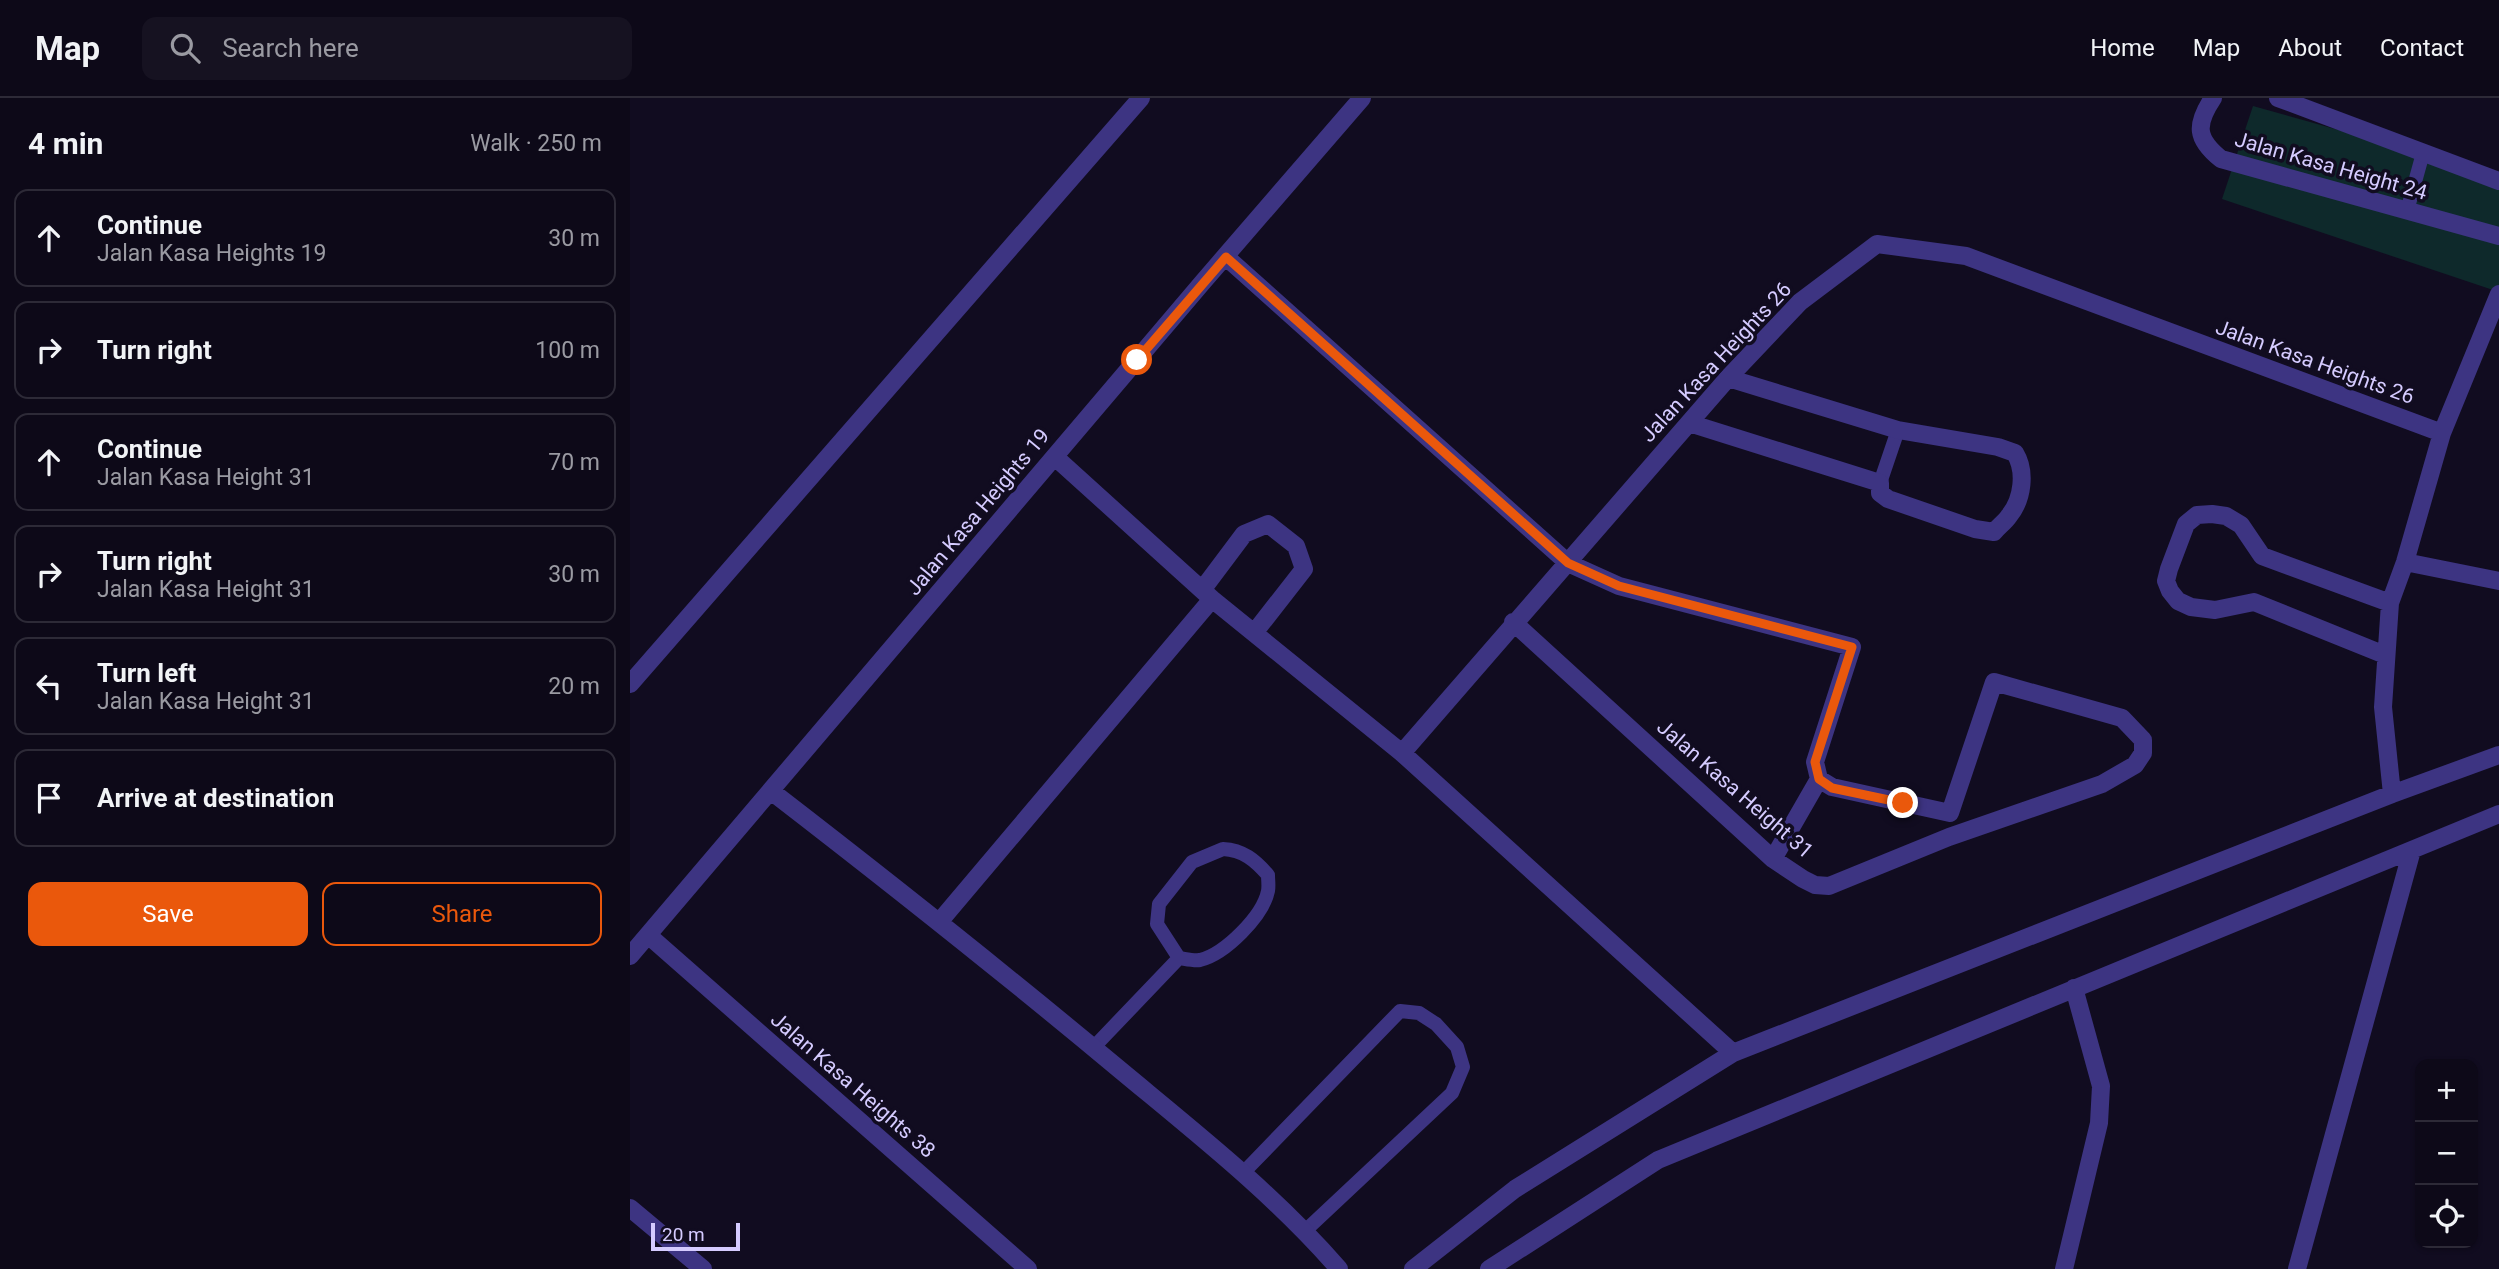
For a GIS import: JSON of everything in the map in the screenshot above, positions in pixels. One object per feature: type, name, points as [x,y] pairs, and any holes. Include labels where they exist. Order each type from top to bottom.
[{"type":"street","points":[[630,684],[1141,98]]},
{"type":"street","name":"Jalan Kasa Heights 19","points":[[630,956],[1362,98]]},
{"type":"street","name":"Jalan Kasa Height 24","points":[[2213,98],[2204,112],[2200,131],[2206,147],[2221,159],[2499,236]]},
{"type":"street","name":"Jalan Kasa Height 24","points":[[2278,98],[2499,181]]},
{"type":"street","name":"Jalan Kasa Heights 26","points":[[1402,753],[1728,378],[1800,302],[1877,244],[1966,256],[2442,433]]},
{"type":"street","points":[[1226,257],[1568,563],[1619,586],[1852,647],[1815,762],[1819,779],[1832,788],[1950,813],[1949,837]]},
{"type":"street","points":[[2392,794],[2383,707],[2390,603],[2442,433],[2499,294]]},
{"type":"street","points":[[1689,424],[1880,483],[1880,493],[1888,499],[1975,529],[1994,532],[2011,514],[2023,484],[2020,461],[2015,453],[1998,447],[1898,430],[1728,378]]},
{"type":"street","points":[[1055,457],[1207,594],[1402,753],[1733,1053]]},
{"type":"street","points":[[2385,655],[2254,602],[2216,610],[2191,607],[2178,601],[2166,581],[2186,524],[2197,516],[2212,514],[2226,516],[2241,525],[2262,556],[2390,603]]},
{"type":"street","points":[[940,921],[1207,594],[1244,534],[1268,524],[1296,546],[1304,569],[1254,633]]},
{"type":"street","points":[[2404,562],[2499,581]]},
{"type":"street","name":"Jalan Kasa Height 31","points":[[1514,622],[1773,859],[1815,884],[1829,886],[1949,837],[2102,783],[2135,765],[2143,753],[2143,740],[2122,718],[1994,682],[1950,813]]},
{"type":"street","points":[[1413,1269],[1515,1189],[1733,1053],[2392,794],[2499,755]]},
{"type":"street","points":[[1773,859],[1819,779]]},
{"type":"street","points":[[771,791],[940,921],[1244,1172],[1306,1230],[1339,1269]]},
{"type":"street","points":[[1489,1269],[1658,1160],[2499,814]]},
{"type":"street","points":[[2297,1269],[2412,850]]},
{"type":"street","name":"Jalan Kasa Heights 38","points":[[648,935],[1028,1269]]},
{"type":"street","points":[[2064,1269],[2099,1123],[2101,1086],[2074,988]]},
{"type":"street","points":[[630,1208],[704,1269]]},
{"type":"lane","points":[[2407,211],[2423,153]]},
{"type":"lane","points":[[1880,483],[1898,430]]},
{"type":"lane","points":[[1223,849],[1236,850],[1255,860],[1268,875],[1268,891],[1261,910],[1244,930],[1214,955],[1198,960],[1179,958],[1157,924],[1159,904],[1181,874],[1192,862],[1223,849]]},
{"type":"lane","points":[[1093,1048],[1179,958]]},
{"type":"lane","points":[[1244,1172],[1400,1011],[1419,1013],[1436,1024],[1457,1046],[1463,1067],[1452,1093],[1306,1230]]},
{"type":"green space","points":[[2253,106],[2499,175],[2499,292],[2222,199]]},
{"type":"route","points":[[1137,360],[1226,257],[1568,563],[1619,586],[1852,647],[1815,762],[1819,779],[1832,788],[1903,803]]}]
